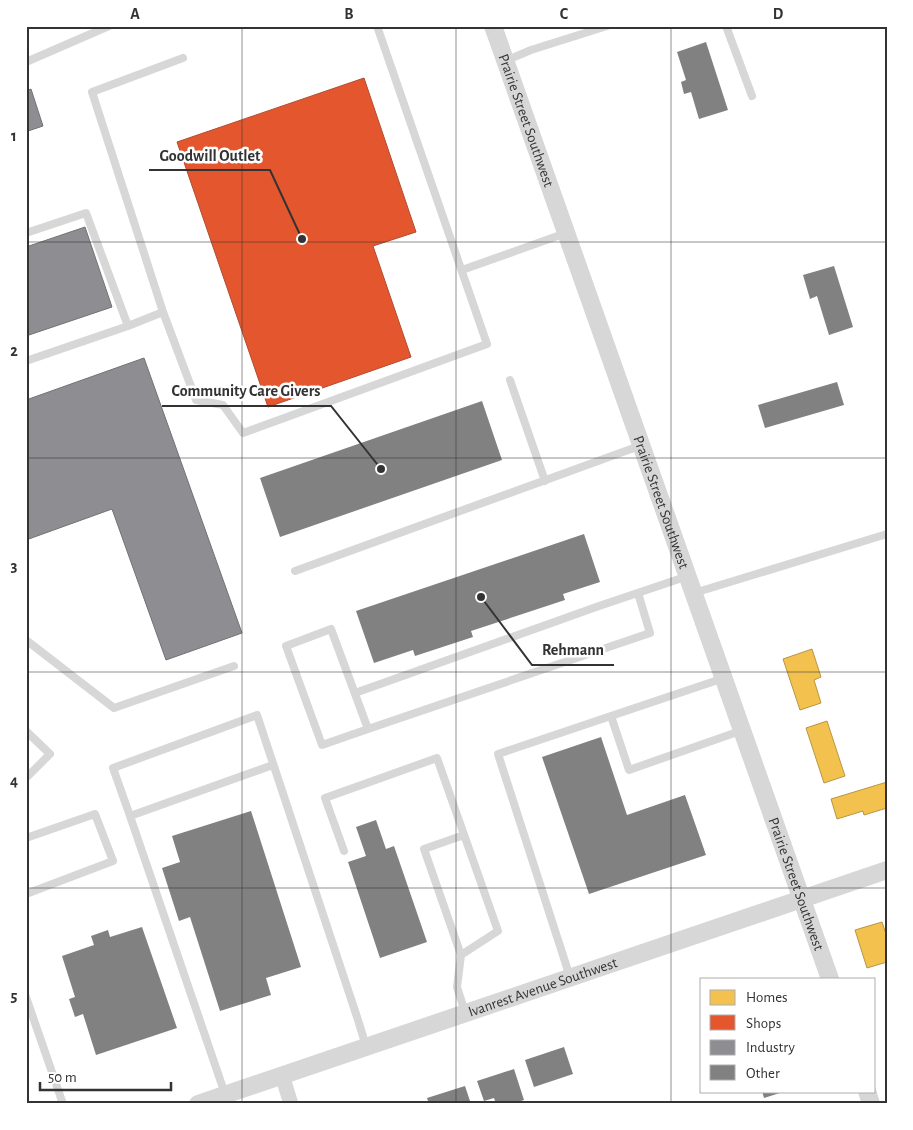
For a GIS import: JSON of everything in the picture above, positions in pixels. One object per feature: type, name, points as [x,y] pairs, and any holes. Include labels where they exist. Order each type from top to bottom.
[{"type":"street","name":"Prairie Street Southwest","points":[[493,26],[803,898],[830,978]]},
{"type":"street","name":"Ivanrest Avenue Southwest","points":[[198,1104],[887,870]]},
{"type":"street","points":[[282,1075],[291,1104]]},
{"type":"street","points":[[867,1092],[871,1104]]},
{"type":"lane","points":[[26,62],[109,26]]},
{"type":"lane","points":[[183,58],[92,92],[163,312],[196,400],[223,405],[243,433],[487,344],[377,26]]},
{"type":"lane","points":[[505,61],[531,50],[607,26]]},
{"type":"lane","points":[[726,26],[752,96]]},
{"type":"lane","points":[[26,232],[86,213],[128,326]]},
{"type":"lane","points":[[462,270],[566,233]]},
{"type":"lane","points":[[26,361],[163,312]]},
{"type":"lane","points":[[510,380],[545,480]]},
{"type":"lane","points":[[294,571],[642,445]]},
{"type":"lane","points":[[694,593],[887,534]]},
{"type":"lane","points":[[355,693],[688,576]]},
{"type":"lane","points":[[368,729],[331,629],[286,646],[322,745],[650,633],[638,593]]},
{"type":"lane","points":[[26,640],[114,708],[234,666]]},
{"type":"lane","points":[[570,977],[498,754],[724,678]]},
{"type":"lane","points":[[225,1094],[113,768],[257,715],[366,1046]]},
{"type":"lane","points":[[611,716],[629,770],[743,730]]},
{"type":"lane","points":[[26,732],[50,754],[26,778]]},
{"type":"lane","points":[[344,851],[325,798],[437,758],[498,931],[461,955]]},
{"type":"lane","points":[[130,816],[273,765]]},
{"type":"lane","points":[[26,838],[95,814],[113,861],[26,894]]},
{"type":"lane","points":[[464,835],[424,849],[461,955],[457,987],[465,1012]]},
{"type":"lane","points":[[26,997],[63,1104]]},
{"type":"building: Homes","points":[[812,649],[821,677],[814,680],[821,703],[800,710],[783,659]]},
{"type":"building: Homes","points":[[827,721],[845,776],[824,783],[806,728]]},
{"type":"building: Homes","points":[[887,782],[887,808],[864,815],[863,811],[837,819],[831,799]]},
{"type":"building: Homes","points":[[882,922],[887,937],[887,962],[867,968],[855,930]]},
{"type":"building: Shops","points":[[364,78],[416,232],[373,246],[411,357],[268,407],[177,142]]},
{"type":"building: Industry","points":[[31,89],[43,126],[28,131],[26,91]]},
{"type":"building: Industry","points":[[85,227],[112,307],[26,336],[26,247]]},
{"type":"building: Industry","points":[[144,358],[242,633],[166,660],[112,509],[26,540],[26,400]]},
{"type":"building: Other","points":[[706,42],[728,110],[699,119],[691,92],[684,94],[681,82],[686,80],[677,52]]},
{"type":"building: Other","points":[[834,266],[853,327],[829,335],[817,296],[810,299],[803,275]]},
{"type":"building: Other","points":[[837,382],[844,405],[765,428],[758,405]]},
{"type":"building: Other","points":[[482,401],[502,460],[280,537],[260,478]]},
{"type":"building: Other","points":[[584,534],[600,582],[563,594],[565,600],[471,631],[473,637],[415,656],[413,650],[374,663],[356,611]]},
{"type":"building: Other","points":[[601,737],[627,815],[685,795],[706,855],[589,894],[542,757]]},
{"type":"building: Other","points":[[251,811],[301,967],[266,978],[271,995],[220,1011],[190,917],[179,921],[162,868],[180,862],[172,836]]},
{"type":"building: Other","points":[[376,820],[386,849],[394,846],[427,942],[380,958],[348,862],[366,856],[356,827]]},
{"type":"building: Other","points":[[142,927],[177,1028],[96,1055],[83,1014],[75,1017],[69,999],[75,997],[62,956],[94,945],[91,936],[108,930],[110,937]]},
{"type":"building: Other","points":[[564,1047],[573,1074],[534,1087],[525,1060]]},
{"type":"building: Other","points":[[514,1069],[524,1100],[512,1104],[496,1104],[494,1098],[484,1101],[477,1081]]},
{"type":"building: Other","points":[[465,1086],[471,1104],[429,1104],[427,1098]]},
{"type":"building: Other","points":[[762,1092],[783,1092],[764,1098]]},
{"type":"place","name":"Goodwill Outlet","points":[[302,239]]},
{"type":"place","name":"Community Care Givers","points":[[381,469]]},
{"type":"place","name":"Rehmann","points":[[481,597]]}]
